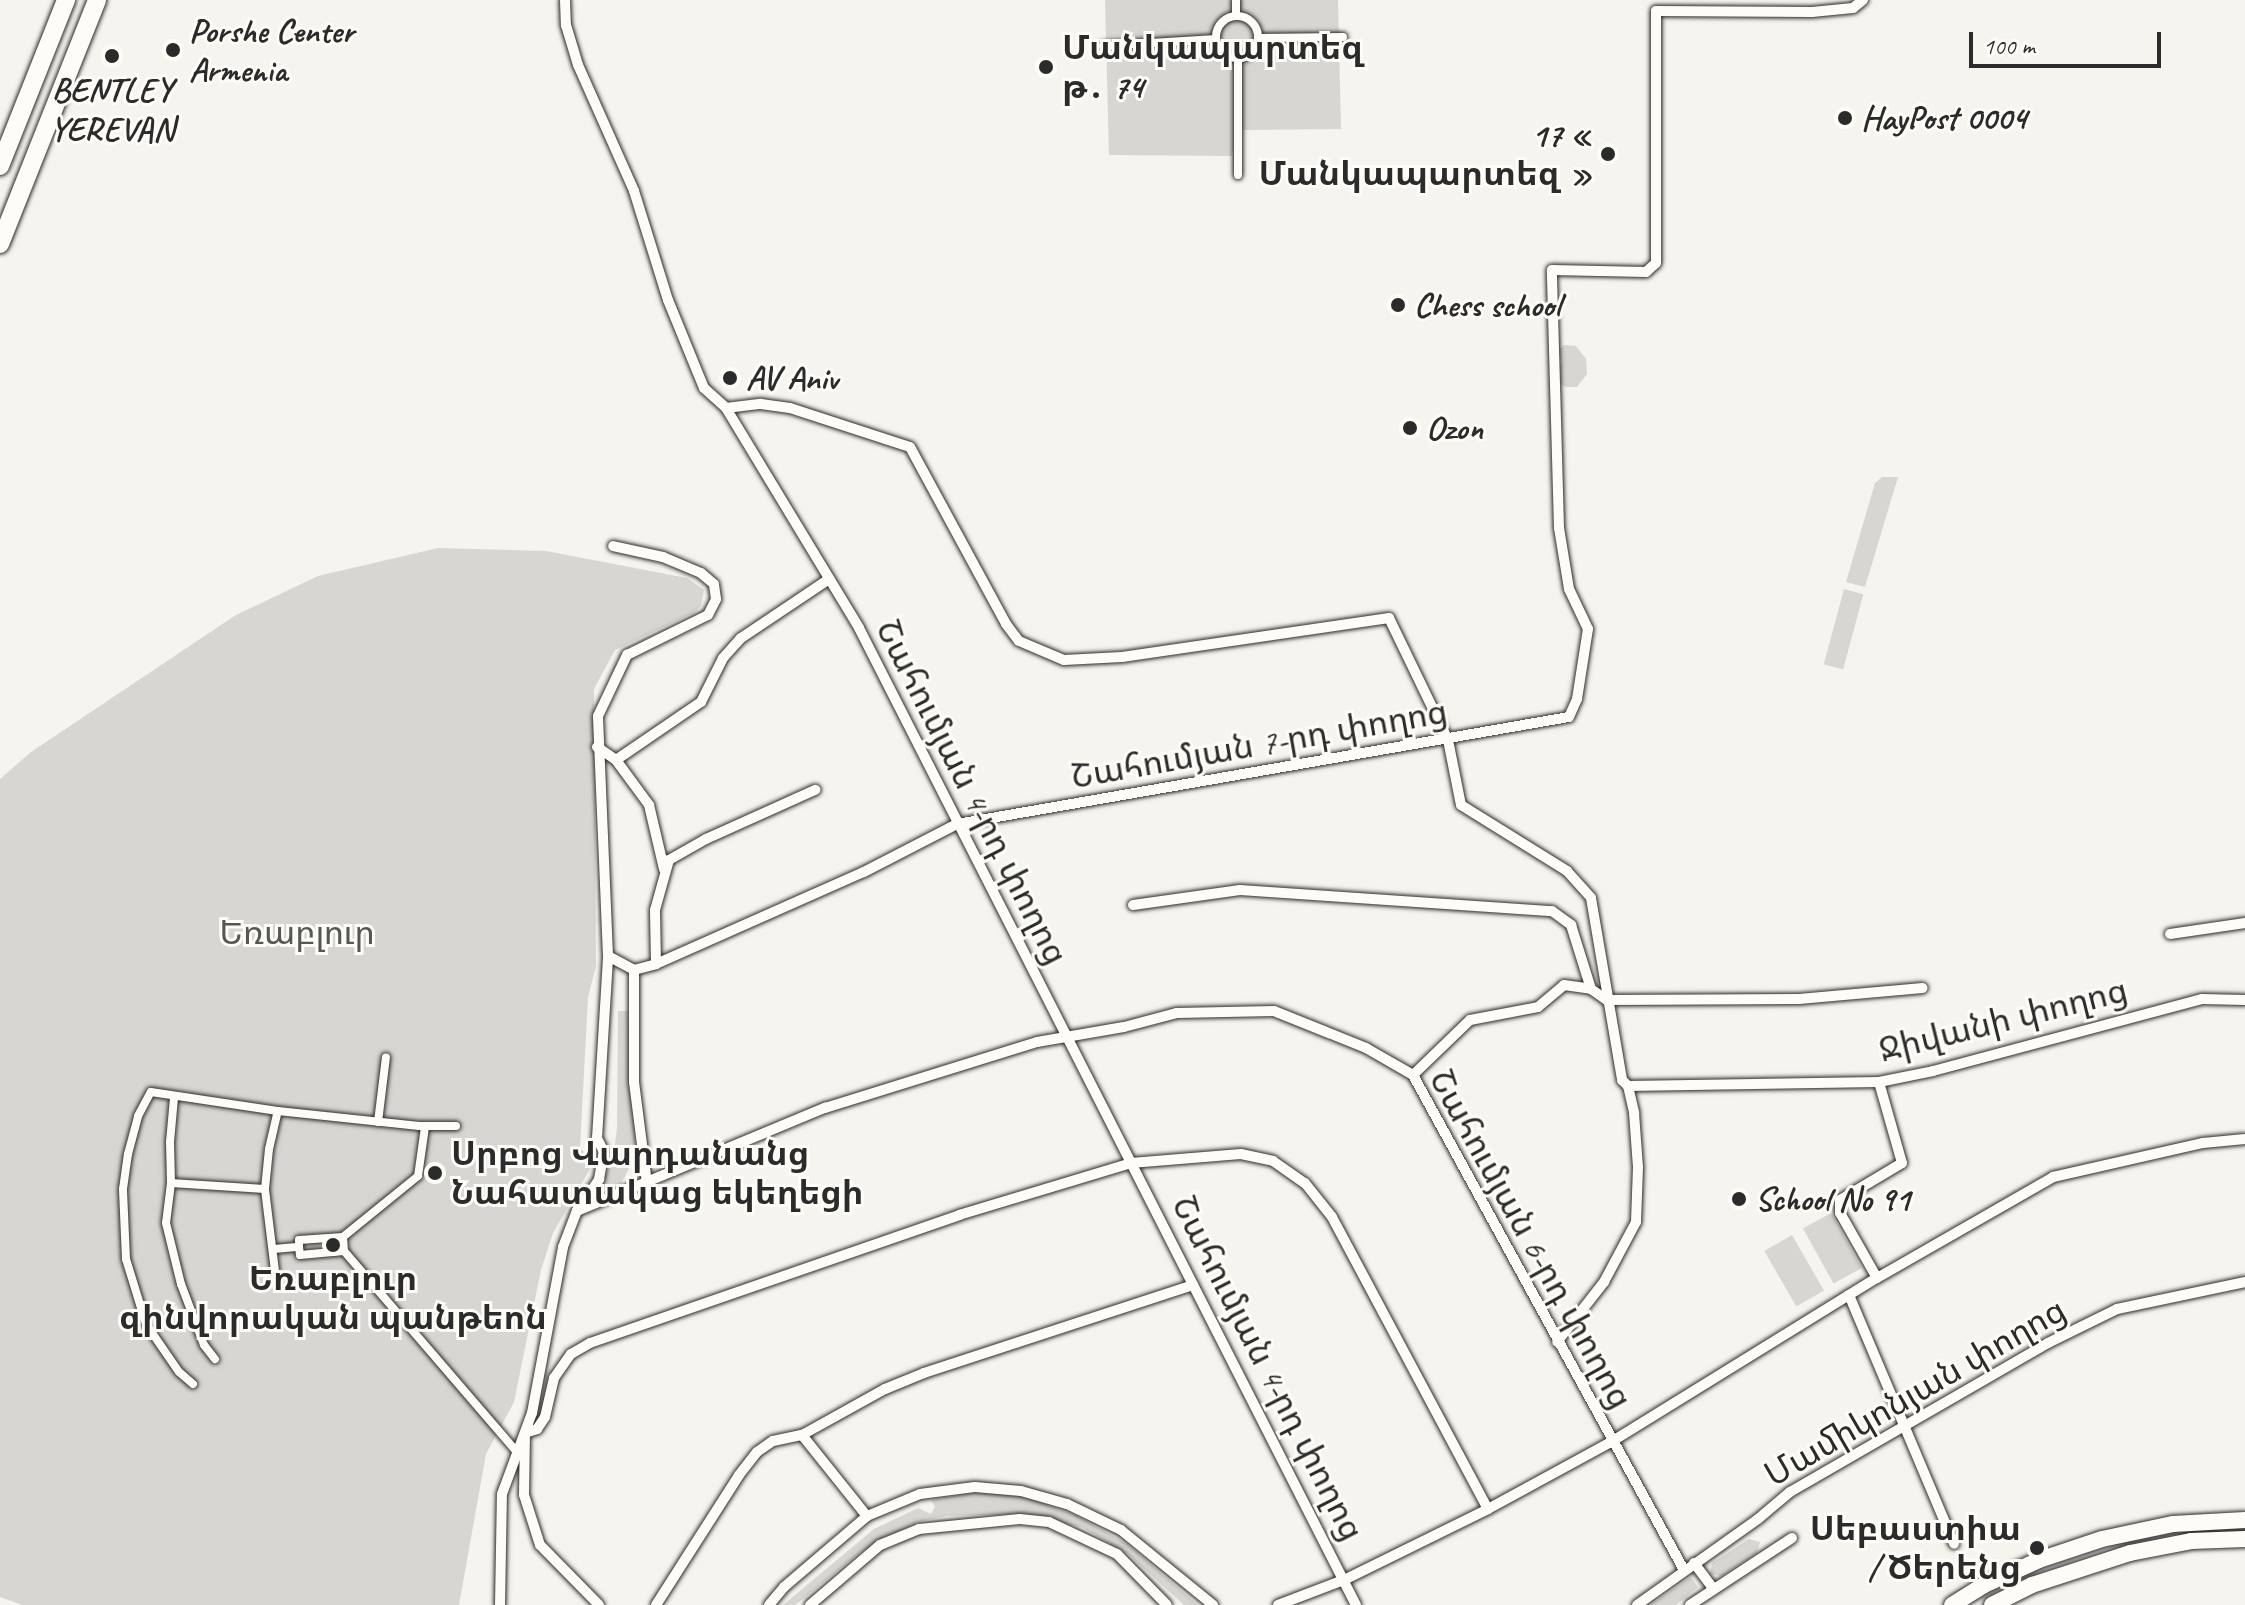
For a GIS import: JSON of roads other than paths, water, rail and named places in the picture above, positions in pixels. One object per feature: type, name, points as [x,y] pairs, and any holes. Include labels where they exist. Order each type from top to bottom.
[{"type":"highway","points":[[0,166],[66,0]]},
{"type":"highway","points":[[0,244],[97,0]]},
{"type":"main road","points":[[1952,1605],[1984,1585],[2039,1560],[2102,1539],[2173,1524],[2245,1520]]},
{"type":"main road","points":[[1992,1605],[2032,1585],[2130,1553],[2191,1541],[2245,1539]]},
{"type":"street","name":"Շահումյան 4-րդ փողոց","points":[[565,0],[566,25],[578,65],[634,191],[668,300],[704,388],[726,408],[859,628],[1065,1038],[1346,1579],[1356,1605]]},
{"type":"street","points":[[1236,0],[1236,15]]},
{"type":"street","name":"Շահումյան 7-րդ փողոց","points":[[634,970],[656,964],[864,872],[957,824],[1569,717],[1577,699],[1588,629],[1569,589],[1559,528],[1552,270],[1646,272],[1656,263],[1656,11],[1812,12],[1853,8],[1863,0]]},
{"type":"street","points":[[1236,15],[1252,22],[1259,38],[1252,52],[1238,58],[1223,53],[1216,39],[1221,22],[1236,15]]},
{"type":"street","points":[[1259,38],[1343,37]]},
{"type":"street","points":[[1103,46],[1216,39]]},
{"type":"street","points":[[1238,58],[1238,175]]},
{"type":"street","points":[[726,408],[761,404],[790,408],[910,447],[1006,624],[1019,641],[1036,651],[1064,660],[1122,657],[1389,618],[1448,740],[1461,805],[1567,871],[1591,898],[1622,1080],[1628,1086],[1634,1113],[1638,1167],[1636,1222],[1604,1282],[1557,1342]]},
{"type":"street","points":[[599,1605],[568,1578],[534,1533],[523,1483],[525,1433],[557,1268],[577,1211],[599,1179],[604,1152],[597,1138],[608,956],[597,747],[602,702],[627,655],[708,615],[716,599],[714,584],[701,573],[663,557],[613,546]]},
{"type":"street","points":[[616,760],[701,702],[723,658],[741,638],[829,579]]},
{"type":"street","points":[[597,747],[616,760],[649,805],[664,872]]},
{"type":"street","points":[[656,964],[655,910],[669,860],[706,839],[815,790]]},
{"type":"street","points":[[1133,905],[1240,890],[1552,911],[1571,925],[1591,989]]},
{"type":"street","points":[[2170,934],[2245,923]]},
{"type":"street","points":[[608,956],[634,970],[634,1082],[647,1184]]},
{"type":"street","points":[[1413,1075],[1470,1020],[1538,1007],[1564,985],[1591,989],[1607,1000],[1799,999],[1923,988]]},
{"type":"street","name":"Ջիվանի փողոց","points":[[1628,1086],[1879,1082],[2202,999],[2245,1000]]},
{"type":"street","name":"Շահումյան 6-րդ փողոց","points":[[577,1211],[825,1108],[1037,1042],[1177,1013],[1274,1011],[1366,1048],[1413,1075],[1611,1442],[1684,1570]]},
{"type":"street","points":[[378,1122],[386,1057]]},
{"type":"street","points":[[1877,1278],[1840,1213],[1840,1200],[1902,1163],[1879,1082]]},
{"type":"street","points":[[193,1384],[179,1372],[146,1324],[130,1274],[123,1224],[123,1189],[138,1116],[151,1092],[174,1098],[278,1111],[425,1127],[456,1126]]},
{"type":"street","points":[[174,1098],[170,1142],[171,1183],[166,1223],[181,1284],[204,1345],[215,1359]]},
{"type":"street","points":[[275,1271],[265,1189],[269,1149],[278,1111]]},
{"type":"street","points":[[344,1251],[300,1255],[299,1240],[343,1237],[418,1176],[425,1127]]},
{"type":"street","points":[[1278,1605],[1346,1579],[1488,1509],[1611,1442],[1877,1278],[2053,1177],[2203,1143],[2245,1139]]},
{"type":"street","points":[[500,1605],[502,1494],[525,1433],[537,1429],[545,1417],[560,1366],[571,1354],[590,1343],[959,1215],[1131,1163],[1241,1154],[1273,1161],[1305,1183],[1332,1217],[1488,1509]]},
{"type":"street","points":[[171,1183],[265,1189]]},
{"type":"street","points":[[343,1237],[344,1251],[517,1452]]},
{"type":"street","points":[[274,1249],[299,1247]]},
{"type":"street","name":"Մամիկոնյան փողոց","points":[[1637,1605],[1758,1519],[1790,1492],[2048,1343],[2117,1309],[2245,1282]]},
{"type":"street","points":[[656,1605],[739,1475],[757,1452],[773,1441],[802,1435],[885,1389],[924,1373],[1193,1285]]},
{"type":"street","points":[[1849,1295],[1954,1544]]},
{"type":"street","points":[[802,1435],[867,1516]]},
{"type":"street","points":[[769,1605],[784,1587],[867,1516],[920,1494],[975,1487],[1021,1491],[1067,1504],[1121,1530],[1213,1605]]},
{"type":"street","points":[[810,1605],[863,1558],[893,1539],[919,1529],[1020,1519],[1049,1522],[1117,1554],[1167,1605]]},
{"type":"street","points":[[1690,1605],[1792,1538]]},
{"type":"street","points":[[1694,1563],[1713,1588]]},
{"type":"place","name":"Porshe Center Armenia","points":[[173,50]]},
{"type":"place","name":"BENTLEY YEREVAN","points":[[112,56]]},
{"type":"place","name":"Մանկապարտեզ թ․ 74","points":[[1046,67]]},
{"type":"place","name":"HayPost 0004","points":[[1845,118]]},
{"type":"place","name":"17 « Մանկապարտեզ »","points":[[1608,154]]},
{"type":"place","name":"Chess school","points":[[1398,305]]},
{"type":"place","name":"AV Aniv","points":[[730,378]]},
{"type":"place","name":"Ozon","points":[[1410,428]]},
{"type":"place","name":"Սրբոց Վարդանանց Նահատակաց եկեղեցի","points":[[435,1173]]},
{"type":"place","name":"School No 91","points":[[1739,1199]]},
{"type":"place","name":"Եռաբլուր զինվորական պանթեոն","points":[[333,1245]]},
{"type":"place","name":"Սեբաստիա / Ծերենց","points":[[2037,1548]]},
{"type":"park label","name":"Եռաբլուր","points":[[297,933]]}]
